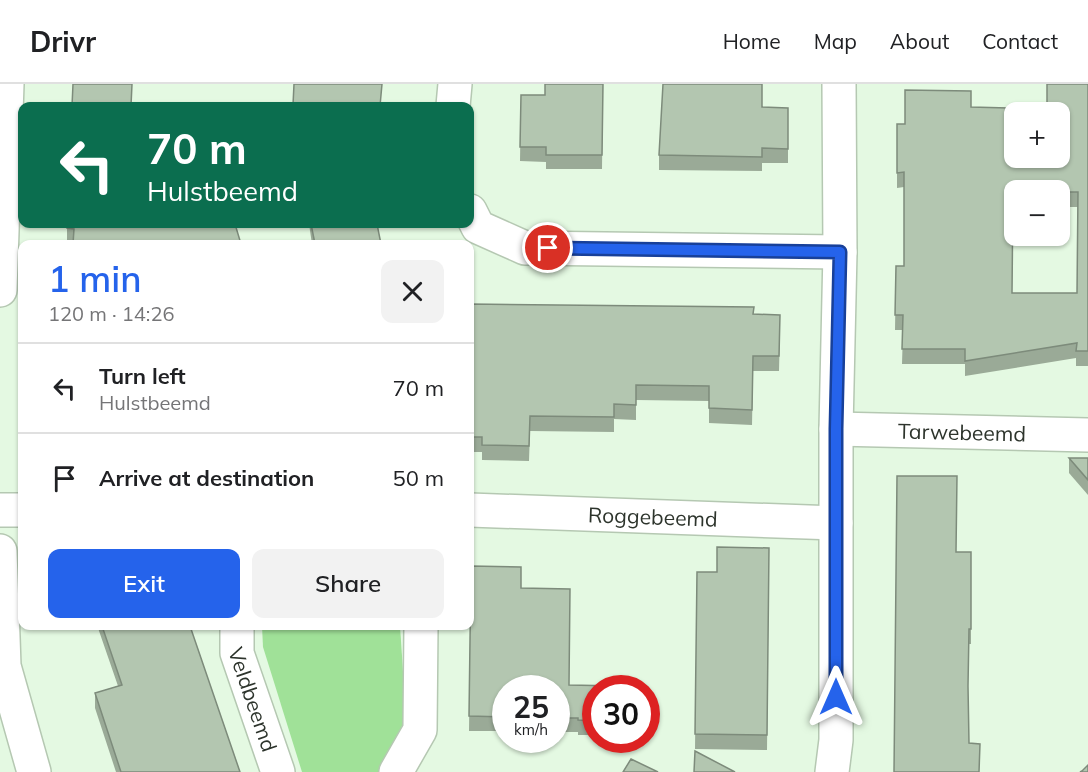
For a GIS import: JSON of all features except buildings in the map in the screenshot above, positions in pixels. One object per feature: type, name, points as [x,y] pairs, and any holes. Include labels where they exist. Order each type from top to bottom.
[{"type":"street","points":[[0,290],[7,84]]},
{"type":"street","points":[[453,102],[455,84]]},
{"type":"street","points":[[832,772],[836,740],[839,84]]},
{"type":"street","points":[[474,219],[478,227],[525,248],[840,252]]},
{"type":"street","name":"Tarwebeemd","points":[[836,429],[1088,435]]},
{"type":"street","points":[[0,510],[18,510]]},
{"type":"street","name":"Roggebeemd","points":[[474,510],[836,523]]},
{"type":"street","points":[[0,551],[4,666],[34,772]]},
{"type":"street","name":"Veldbeemd","points":[[237,630],[237,653],[278,772]]},
{"type":"street","points":[[396,772],[420,730],[421,630]]},
{"type":"green space","points":[[262,630],[400,630],[406,717],[382,772],[302,772],[263,647]]},
{"type":"route","points":[[548,248],[840,252],[836,429],[836,697]]}]
